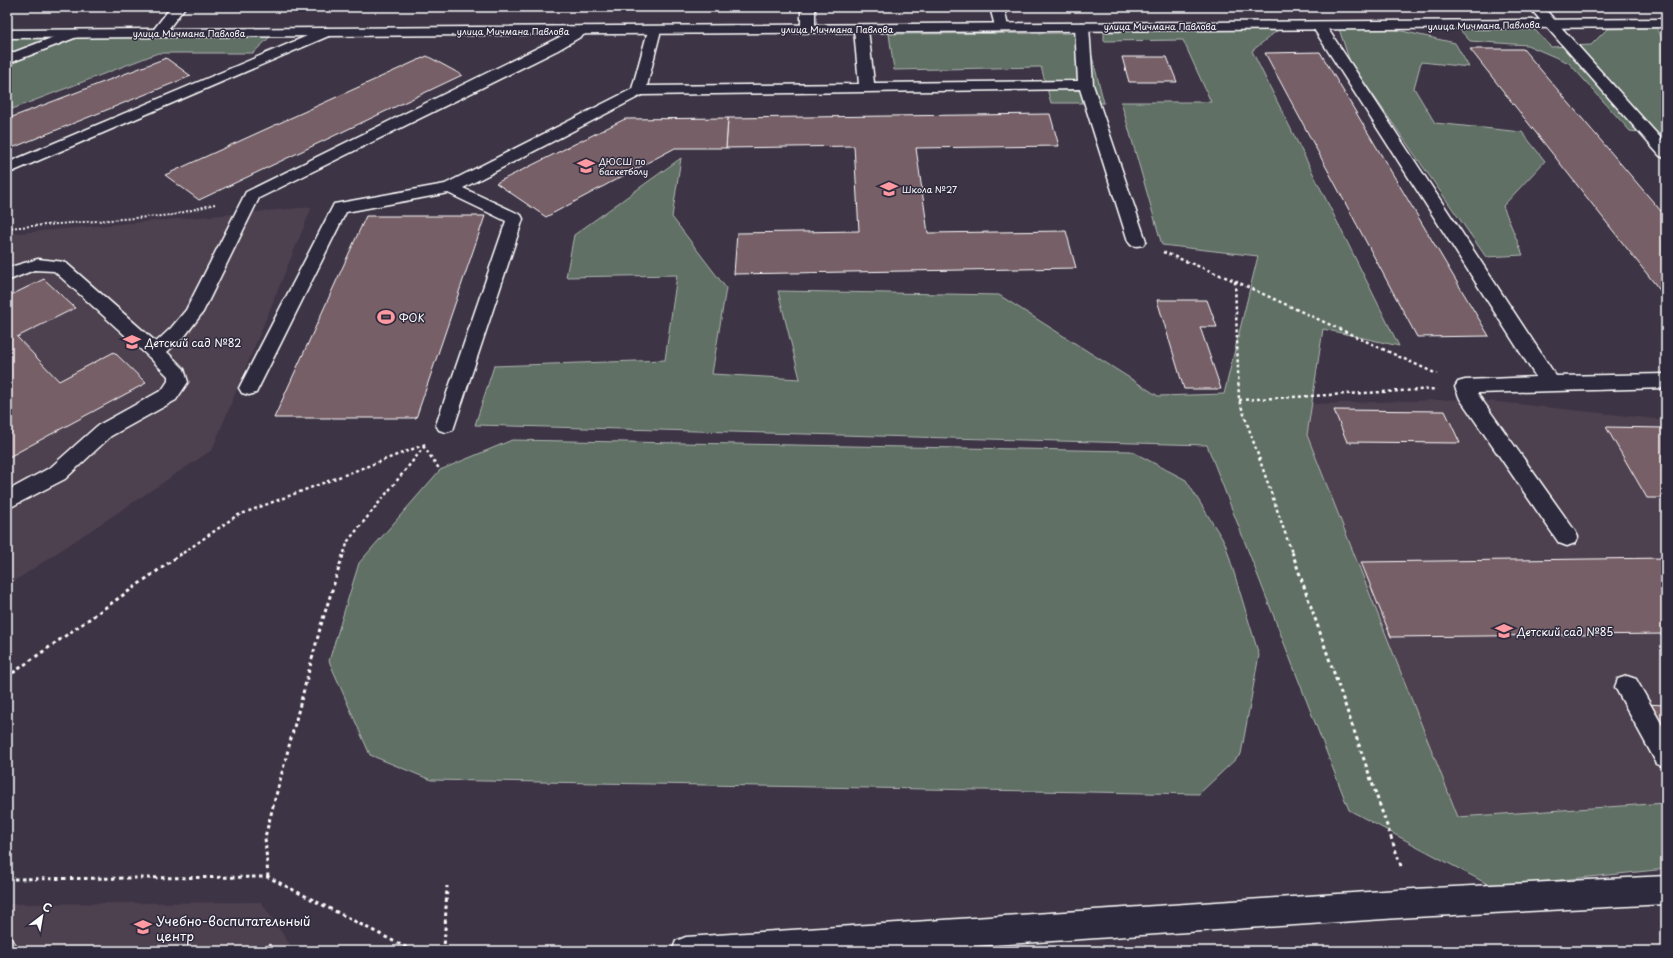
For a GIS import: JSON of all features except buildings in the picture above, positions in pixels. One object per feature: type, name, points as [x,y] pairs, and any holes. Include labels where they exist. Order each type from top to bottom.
[{"type":"street","name":"улица Мичмана Павлова","points":[[7,34],[1666,23]]},
{"type":"lane","points":[[158,33],[178,7]]},
{"type":"lane","points":[[808,7],[808,29]]},
{"type":"lane","points":[[997,7],[1001,28]]},
{"type":"lane","points":[[1536,7],[1666,152]]},
{"type":"lane","points":[[1319,26],[1550,382]]},
{"type":"lane","points":[[1082,27],[1086,85],[1137,241]]},
{"type":"lane","points":[[861,29],[867,88]]},
{"type":"lane","points":[[156,352],[178,332],[194,312],[252,195],[553,47],[582,30]]},
{"type":"lane","points":[[639,91],[654,30]]},
{"type":"lane","points":[[7,169],[326,32]]},
{"type":"lane","points":[[7,60],[72,34]]},
{"type":"lane","points":[[249,388],[340,208],[450,188],[639,91],[1086,85]]},
{"type":"lane","points":[[446,426],[515,220],[450,188]]},
{"type":"lane","points":[[7,275],[30,265],[43,262],[59,266],[156,352],[176,374],[178,382],[169,395],[104,431],[58,473],[7,501]]},
{"type":"lane","points":[[1567,537],[1470,399],[1464,387],[1550,382],[1666,381]]},
{"type":"lane","points":[[1627,686],[1666,756]]},
{"type":"lane","points":[[686,951],[1414,903],[1666,890]]},
{"type":"path","points":[[7,228],[172,215],[252,195]]},
{"type":"path","points":[[1137,241],[1235,281],[1464,387]]},
{"type":"path","points":[[1235,281],[1239,400],[1414,903]]},
{"type":"path","points":[[1239,400],[1464,387]]},
{"type":"path","points":[[268,877],[265,837],[321,625],[348,541],[424,447],[446,426]]},
{"type":"path","points":[[424,447],[440,470]]},
{"type":"path","points":[[7,677],[236,516],[424,447]]},
{"type":"path","points":[[7,879],[268,877],[413,951]]},
{"type":"path","points":[[444,951],[447,886]]},
{"type":"shaded area","name":"Детский сад №82","points":[[312,207],[212,450],[7,586],[7,234]]},
{"type":"shaded area","name":"Детский сад №85","points":[[1470,399],[1666,420],[1666,842],[1427,850],[1253,406]]},
{"type":"shaded area","name":"Учебно-воспитательный центр","points":[[261,902],[294,951],[7,951],[7,904]]},
{"type":"green space","points":[[1657,28],[1666,46],[1666,136],[1630,131],[1569,63],[1527,45],[1470,41],[1459,29],[1535,30],[1551,47],[1591,45],[1607,29]]},
{"type":"green space","points":[[1279,29],[1252,51],[1399,346],[1323,329],[1307,435],[1458,817],[1666,803],[1666,869],[1493,887],[1349,810],[1207,445],[475,425],[494,366],[665,360],[677,275],[566,277],[574,235],[681,158],[672,217],[726,288],[712,374],[800,379],[778,291],[999,295],[1158,396],[1224,394],[1258,256],[1162,245],[1121,102],[1211,102],[1183,40],[1104,41],[1104,32]]},
{"type":"green space","points":[[1339,29],[1393,29],[1455,43],[1469,67],[1421,62],[1414,88],[1435,123],[1522,132],[1545,161],[1503,206],[1523,255],[1486,257],[1350,62]]},
{"type":"green space","points":[[1086,33],[1104,103],[1051,103],[1041,67],[894,70],[889,34]]},
{"type":"green space","points":[[271,36],[253,53],[158,53],[7,111],[7,38]]},
{"type":"green space","points":[[512,440],[1131,451],[1186,480],[1225,543],[1259,655],[1241,754],[1199,794],[431,780],[370,755],[329,661],[359,563],[440,470]]},
{"type":"place","name":"ДЮСШ по баскетболу","points":[[586,166]]},
{"type":"place","name":"Школа №27","points":[[889,189]]},
{"type":"place","name":"ФОК","points":[[386,317]]},
{"type":"place","name":"Детский сад №82","points":[[132,342]]},
{"type":"place","name":"Детский сад №85","points":[[1504,631]]},
{"type":"place","name":"Учебно-воспитательный центр","points":[[143,927]]}]
